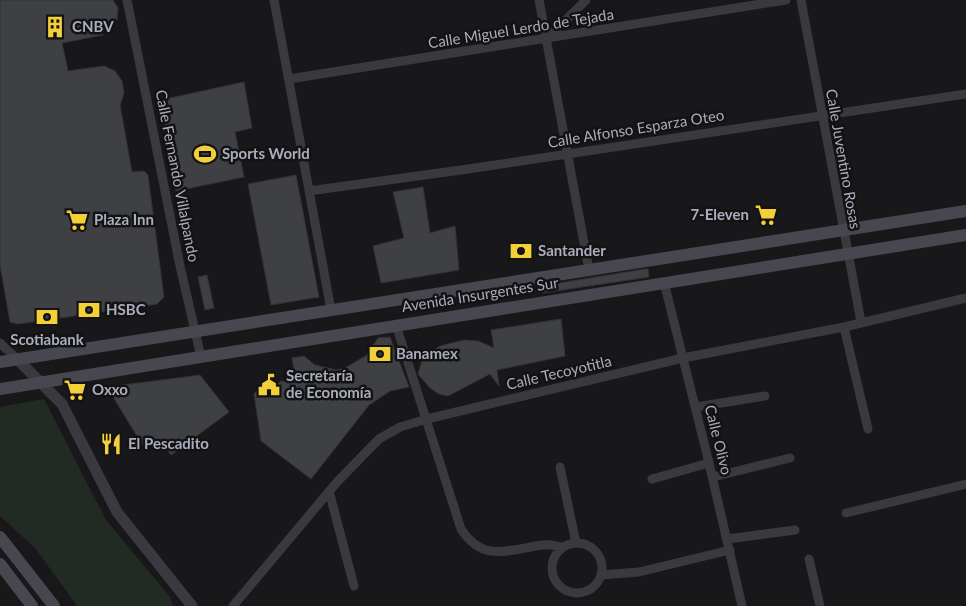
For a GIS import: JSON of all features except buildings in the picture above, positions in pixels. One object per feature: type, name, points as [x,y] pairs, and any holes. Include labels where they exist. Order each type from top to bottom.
[{"type":"main road","name":"Avenida Insurgentes Sur","points":[[0,362],[966,211]]},
{"type":"main road","name":"Avenida Insurgentes Sur","points":[[0,389],[966,235]]},
{"type":"main road","points":[[0,537],[54,606]]},
{"type":"main road","points":[[0,564],[32,606]]},
{"type":"street","name":"Calle Fernando Villalpando","points":[[127,0],[194,332],[201,357]]},
{"type":"street","points":[[274,0],[331,310]]},
{"type":"street","points":[[539,0],[589,270]]},
{"type":"street","points":[[547,39],[586,0]]},
{"type":"street","name":"Calle Miguel Lerdo de Tejada","points":[[289,79],[786,0]]},
{"type":"street","name":"Calle Juventino Rosas","points":[[801,0],[842,230],[861,322]]},
{"type":"street","name":"Calle Alfonso Esparza Oteo","points":[[309,191],[966,94]]},
{"type":"street","name":"Calle Olivo","points":[[664,282],[713,477],[742,606]]},
{"type":"street","name":"Calle Tecoyotitla","points":[[233,606],[329,491],[379,439],[400,428],[427,418],[683,358],[844,326],[966,298]]},
{"type":"street","points":[[396,325],[461,529],[469,540],[481,549],[495,552],[545,545],[563,547],[576,543],[589,546],[594,550],[601,562],[601,575],[597,583],[584,592],[568,592],[556,582],[552,566],[554,558],[563,547]]},
{"type":"street","points":[[844,326],[868,429]]},
{"type":"street","points":[[0,343],[62,404],[117,512],[185,601],[192,606]]},
{"type":"street","points":[[696,408],[765,396]]},
{"type":"street","points":[[713,477],[790,458]]},
{"type":"street","points":[[652,479],[709,463]]},
{"type":"street","points":[[560,466],[576,543]]},
{"type":"street","points":[[846,512],[966,484]]},
{"type":"street","points":[[329,491],[354,586]]},
{"type":"street","points":[[727,538],[795,530]]},
{"type":"street","points":[[601,575],[639,572],[730,550]]},
{"type":"street","points":[[809,559],[820,606]]},
{"type":"shaded area","points":[[44,399],[106,520],[170,597],[173,606],[77,606],[36,549],[0,516],[0,407]]},
{"type":"place","name":"CNBV","points":[[55,27]]},
{"type":"place","name":"Sports World","points":[[205,154]]},
{"type":"place","name":"7-Eleven","points":[[766,215]]},
{"type":"place","name":"Plaza Inn","points":[[77,220]]},
{"type":"place","name":"Santander","points":[[521,251]]},
{"type":"place","name":"HSBC","points":[[89,310]]},
{"type":"place","name":"Scotiabank","points":[[47,317]]},
{"type":"place","name":"Banamex","points":[[380,354]]},
{"type":"place","name":"Secretaría de Economía","points":[[269,385]]},
{"type":"place","name":"Oxxo","points":[[75,390]]},
{"type":"place","name":"El Pescadito","points":[[111,444]]}]
